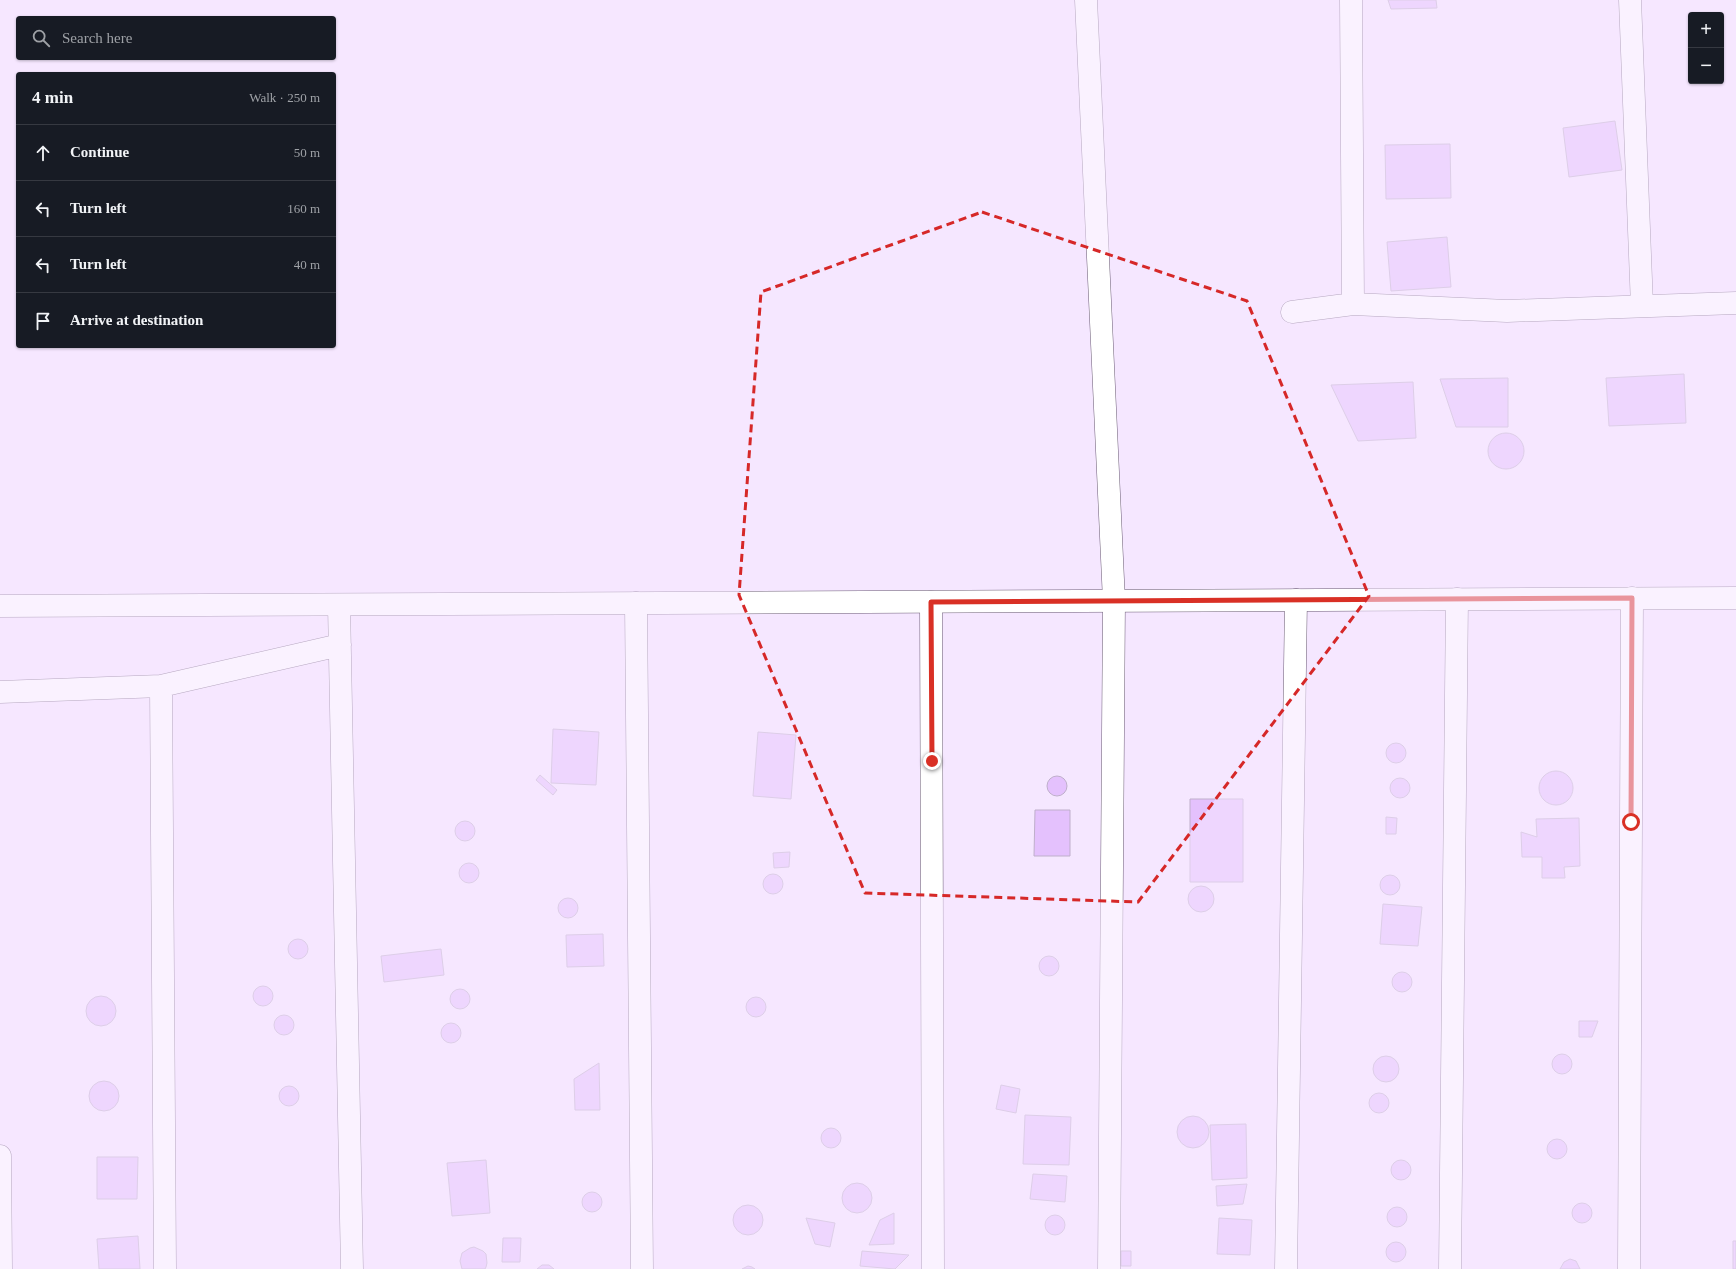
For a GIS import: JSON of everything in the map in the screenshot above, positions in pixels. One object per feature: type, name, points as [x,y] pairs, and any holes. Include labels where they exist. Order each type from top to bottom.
[{"type":"street","points":[[1086,0],[1114,601],[1109,1269]]},
{"type":"street","points":[[1351,0],[1354,304]]},
{"type":"street","points":[[1630,0],[1642,306]]},
{"type":"street","points":[[1292,312],[1354,304],[1507,311],[1736,303]]},
{"type":"street","points":[[1629,1269],[1632,598]]},
{"type":"street","points":[[0,606],[1736,598]]},
{"type":"street","points":[[1450,1269],[1456,599]]},
{"type":"street","points":[[1286,1269],[1296,600]]},
{"type":"street","points":[[931,602],[933,1269]]},
{"type":"street","points":[[636,603],[642,1269]]},
{"type":"street","points":[[339,605],[352,1269]]},
{"type":"street","points":[[0,692],[161,686],[340,645]]},
{"type":"street","points":[[161,686],[164,1269]]},
{"type":"street","points":[[0,1156],[1,1269]]},
{"type":"highlighted area","points":[[982,212],[1247,301],[1369,596],[1138,902],[865,893],[739,595],[761,292]]},
{"type":"building","points":[[1388,0],[1436,0],[1437,8],[1391,9]]},
{"type":"building","points":[[1615,121],[1622,170],[1569,177],[1563,128]]},
{"type":"building","points":[[1450,144],[1451,198],[1386,199],[1385,145]]},
{"type":"building","points":[[1447,237],[1451,287],[1391,291],[1387,242]]},
{"type":"building","points":[[1684,374],[1686,423],[1609,426],[1606,378]]},
{"type":"building","points":[[1508,378],[1508,427],[1456,427],[1440,379]]},
{"type":"building","points":[[1413,382],[1416,438],[1358,441],[1331,385]]},
{"type":"building","points":[[1510,433],[1519,438],[1523,444],[1523,458],[1519,464],[1510,469],[1502,469],[1493,464],[1489,458],[1488,447],[1493,438],[1499,434]]},
{"type":"building","points":[[553,729],[599,732],[596,785],[551,783]]},
{"type":"building","points":[[758,732],[796,735],[791,799],[753,796]]},
{"type":"building","points":[[1396,743],[1403,746],[1406,753],[1403,760],[1396,763],[1389,760],[1386,753],[1389,746]]},
{"type":"building","points":[[1553,771],[1559,771],[1568,776],[1572,782],[1572,794],[1568,800],[1559,805],[1553,805],[1544,800],[1539,791],[1539,785],[1544,776]]},
{"type":"building","points":[[540,775],[557,790],[553,795],[536,780]]},
{"type":"building","points":[[1057,776],[1064,779],[1067,786],[1064,793],[1057,796],[1050,793],[1047,786],[1050,779]]},
{"type":"building","points":[[1400,778],[1407,781],[1410,788],[1407,795],[1400,798],[1393,795],[1390,788],[1393,781]]},
{"type":"building","points":[[1190,799],[1243,799],[1243,882],[1190,882]]},
{"type":"building","points":[[1035,810],[1070,810],[1070,856],[1034,856]]},
{"type":"building","points":[[1386,817],[1397,818],[1396,834],[1386,834]]},
{"type":"building","points":[[1579,818],[1580,866],[1564,867],[1565,878],[1542,878],[1542,857],[1522,857],[1521,832],[1537,837],[1536,819]]},
{"type":"building","points":[[465,821],[472,824],[475,831],[472,838],[465,841],[458,838],[455,831],[458,824]]},
{"type":"building","points":[[790,852],[789,867],[774,868],[773,853]]},
{"type":"building","points":[[469,863],[476,866],[479,873],[476,880],[469,883],[462,880],[459,873],[462,866]]},
{"type":"building","points":[[773,874],[780,877],[783,884],[780,891],[773,894],[766,891],[763,884],[766,877]]},
{"type":"building","points":[[1390,875],[1397,878],[1400,885],[1397,892],[1390,895],[1383,892],[1380,885],[1383,878]]},
{"type":"building","points":[[1201,886],[1210,890],[1214,899],[1210,908],[1201,912],[1192,908],[1188,899],[1192,890]]},
{"type":"building","points":[[568,898],[575,901],[578,908],[575,915],[568,918],[561,915],[558,908],[561,901]]},
{"type":"building","points":[[1383,904],[1422,907],[1418,946],[1380,944]]},
{"type":"building","points":[[603,934],[604,966],[567,967],[566,935]]},
{"type":"building","points":[[298,939],[305,942],[308,949],[305,956],[298,959],[291,956],[288,949],[291,942]]},
{"type":"building","points":[[441,949],[444,975],[384,982],[381,956]]},
{"type":"building","points":[[1049,956],[1056,959],[1059,966],[1056,973],[1049,976],[1042,973],[1039,966],[1042,959]]},
{"type":"building","points":[[1402,972],[1409,975],[1412,982],[1409,989],[1402,992],[1395,989],[1392,982],[1395,975]]},
{"type":"building","points":[[263,986],[270,989],[273,996],[270,1003],[263,1006],[256,1003],[253,996],[256,989]]},
{"type":"building","points":[[460,989],[467,992],[470,999],[467,1006],[460,1009],[453,1006],[450,999],[453,992]]},
{"type":"building","points":[[101,996],[107,997],[115,1005],[115,1017],[107,1025],[101,1026],[95,1025],[87,1017],[86,1011],[87,1005],[95,997]]},
{"type":"building","points":[[756,997],[763,1000],[766,1007],[763,1014],[756,1017],[749,1014],[746,1007],[749,1000]]},
{"type":"building","points":[[284,1015],[291,1018],[294,1025],[291,1032],[284,1035],[277,1032],[274,1025],[277,1018]]},
{"type":"building","points":[[1579,1021],[1598,1021],[1592,1037],[1579,1037]]},
{"type":"building","points":[[451,1023],[458,1026],[461,1033],[458,1040],[451,1043],[444,1040],[441,1033],[444,1026]]},
{"type":"building","points":[[1562,1054],[1569,1057],[1572,1064],[1569,1071],[1562,1074],[1555,1071],[1552,1064],[1555,1057]]},
{"type":"building","points":[[1386,1056],[1395,1060],[1399,1069],[1395,1078],[1386,1082],[1377,1078],[1373,1069],[1377,1060]]},
{"type":"building","points":[[599,1063],[600,1110],[575,1110],[574,1079]]},
{"type":"building","points":[[104,1081],[110,1082],[118,1090],[118,1102],[110,1110],[104,1111],[98,1110],[90,1102],[89,1096],[90,1090],[98,1082]]},
{"type":"building","points":[[1001,1085],[1020,1089],[1016,1113],[996,1109]]},
{"type":"building","points":[[289,1086],[296,1089],[299,1096],[296,1103],[289,1106],[282,1103],[279,1096],[282,1089]]},
{"type":"building","points":[[1379,1093],[1386,1096],[1389,1103],[1386,1110],[1379,1113],[1372,1110],[1369,1103],[1372,1096]]},
{"type":"building","points":[[1025,1115],[1071,1117],[1069,1165],[1023,1164]]},
{"type":"building","points":[[1190,1116],[1196,1116],[1206,1123],[1209,1132],[1208,1138],[1202,1145],[1196,1148],[1190,1148],[1180,1141],[1177,1135],[1177,1129],[1184,1119]]},
{"type":"building","points":[[1246,1124],[1247,1178],[1212,1180],[1210,1125]]},
{"type":"building","points":[[831,1128],[838,1131],[841,1138],[838,1145],[831,1148],[824,1145],[821,1138],[824,1131]]},
{"type":"building","points":[[1557,1139],[1564,1142],[1567,1149],[1564,1156],[1557,1159],[1550,1156],[1547,1149],[1550,1142]]},
{"type":"building","points":[[97,1157],[138,1157],[137,1199],[97,1199]]},
{"type":"building","points":[[486,1160],[490,1213],[452,1216],[447,1163]]},
{"type":"building","points":[[1401,1160],[1408,1163],[1411,1170],[1408,1177],[1401,1180],[1394,1177],[1391,1170],[1394,1163]]},
{"type":"building","points":[[1033,1174],[1067,1176],[1065,1202],[1030,1199]]},
{"type":"building","points":[[857,1183],[863,1184],[871,1192],[871,1204],[863,1212],[857,1213],[851,1212],[843,1204],[842,1198],[843,1192],[851,1184]]},
{"type":"building","points":[[1247,1184],[1243,1204],[1217,1206],[1216,1186]]},
{"type":"building","points":[[592,1192],[599,1195],[602,1202],[599,1209],[592,1212],[585,1209],[582,1202],[585,1195]]},
{"type":"building","points":[[1582,1203],[1589,1206],[1592,1213],[1589,1220],[1582,1223],[1575,1220],[1572,1213],[1575,1206]]},
{"type":"building","points":[[748,1205],[758,1210],[763,1220],[758,1230],[748,1235],[738,1230],[733,1220],[738,1210]]},
{"type":"building","points":[[1397,1207],[1404,1210],[1407,1217],[1404,1224],[1397,1227],[1390,1224],[1387,1217],[1390,1210]]},
{"type":"building","points":[[894,1213],[894,1244],[869,1245],[880,1220]]},
{"type":"building","points":[[1055,1215],[1062,1218],[1065,1225],[1062,1232],[1055,1235],[1048,1232],[1045,1225],[1048,1218]]},
{"type":"building","points":[[806,1218],[835,1223],[830,1247],[815,1244]]},
{"type":"building","points":[[1219,1218],[1252,1220],[1250,1255],[1217,1254]]},
{"type":"building","points":[[138,1236],[140,1269],[99,1269],[97,1239]]},
{"type":"building","points":[[503,1238],[521,1238],[520,1262],[502,1262]]},
{"type":"building","points":[[1733,1241],[1736,1241],[1736,1269],[1733,1269]]},
{"type":"building","points":[[1396,1242],[1403,1245],[1406,1252],[1403,1259],[1396,1262],[1389,1259],[1386,1252],[1389,1245]]},
{"type":"building","points":[[474,1247],[486,1254],[487,1263],[485,1269],[462,1269],[460,1261],[462,1253]]},
{"type":"building","points":[[862,1251],[909,1255],[895,1269],[860,1266]]},
{"type":"building","points":[[1121,1251],[1131,1251],[1131,1266],[1121,1266]]},
{"type":"building","points":[[1570,1259],[1576,1261],[1580,1269],[1560,1269],[1564,1262]]},
{"type":"building","points":[[542,1265],[549,1265],[554,1269],[537,1269]]},
{"type":"building","points":[[748,1266],[752,1267],[755,1269],[742,1269]]},
{"type":"route","points":[[932,761],[931,602],[1632,598],[1631,822]]}]
